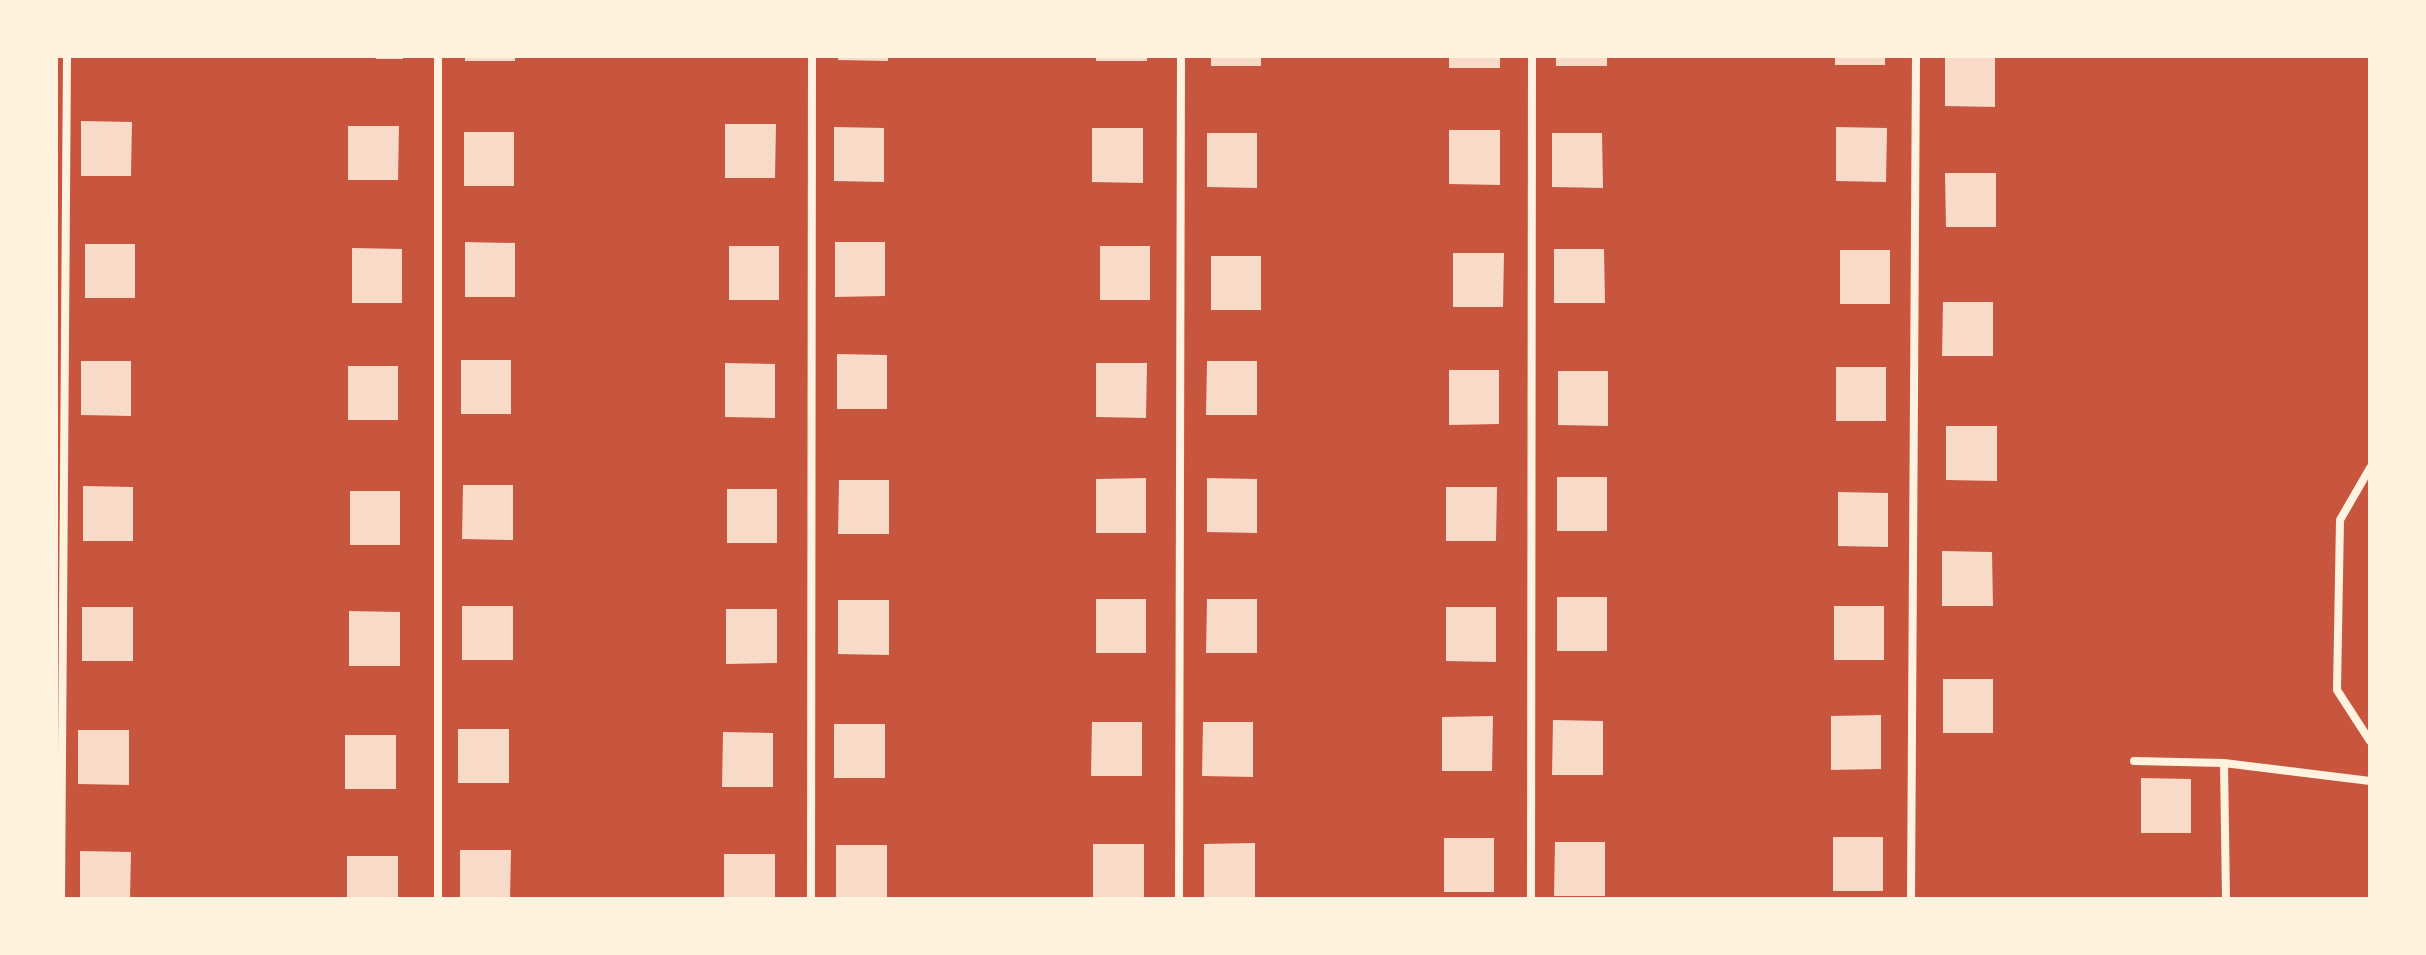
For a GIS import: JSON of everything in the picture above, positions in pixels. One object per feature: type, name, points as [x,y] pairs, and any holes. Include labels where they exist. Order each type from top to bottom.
[{"type":"street","points":[[61,899],[67,56]]},
{"type":"street","points":[[438,56],[438,899]]},
{"type":"street","points":[[811,899],[812,56]]},
{"type":"street","points":[[1179,899],[1181,56]]},
{"type":"street","points":[[1531,899],[1532,56]]},
{"type":"street","points":[[1911,899],[1916,56]]},
{"type":"street","points":[[2370,468],[2340,520],[2337,690],[2370,741]]},
{"type":"street","points":[[2134,761],[2224,763],[2370,781]]},
{"type":"street","points":[[2224,763],[2226,899]]},
{"type":"building","points":[[376,56],[403,56],[403,59],[376,59]]},
{"type":"building","points":[[465,56],[515,56],[515,61],[465,61]]},
{"type":"building","points":[[838,56],[888,56],[888,61],[838,60]]},
{"type":"building","points":[[1096,56],[1147,56],[1147,61],[1096,61]]},
{"type":"building","points":[[1211,56],[1261,56],[1261,66],[1211,66]]},
{"type":"building","points":[[1449,56],[1500,56],[1500,68],[1449,68]]},
{"type":"building","points":[[1556,56],[1607,56],[1607,66],[1556,66]]},
{"type":"building","points":[[1835,56],[1885,56],[1885,65],[1835,65]]},
{"type":"building","points":[[1945,56],[1995,56],[1995,107],[1945,106]]},
{"type":"building","points":[[81,121],[132,122],[131,176],[81,176]]},
{"type":"building","points":[[725,124],[776,124],[775,178],[725,178]]},
{"type":"building","points":[[348,126],[399,126],[398,180],[348,180]]},
{"type":"building","points":[[834,127],[884,128],[884,182],[834,181]]},
{"type":"building","points":[[1836,127],[1887,128],[1886,182],[1836,181]]},
{"type":"building","points":[[1092,128],[1143,128],[1143,183],[1092,182]]},
{"type":"building","points":[[1449,130],[1500,130],[1500,185],[1449,184]]},
{"type":"building","points":[[464,132],[514,132],[514,186],[464,186]]},
{"type":"building","points":[[1207,133],[1257,133],[1257,188],[1207,187]]},
{"type":"building","points":[[1552,133],[1602,133],[1603,188],[1552,187]]},
{"type":"building","points":[[1945,173],[1996,173],[1996,227],[1946,227]]},
{"type":"building","points":[[465,242],[515,243],[515,297],[465,297]]},
{"type":"building","points":[[835,242],[885,242],[885,296],[835,297]]},
{"type":"building","points":[[85,244],[135,244],[135,298],[85,298]]},
{"type":"building","points":[[729,246],[779,246],[779,300],[729,300]]},
{"type":"building","points":[[1100,246],[1150,246],[1150,300],[1100,300]]},
{"type":"building","points":[[352,248],[402,249],[402,303],[352,303]]},
{"type":"building","points":[[1554,249],[1604,249],[1605,303],[1554,303]]},
{"type":"building","points":[[1840,250],[1890,250],[1890,304],[1840,304]]},
{"type":"building","points":[[1453,253],[1504,253],[1503,307],[1453,307]]},
{"type":"building","points":[[1211,256],[1261,256],[1261,310],[1211,310]]},
{"type":"building","points":[[1943,302],[1993,302],[1993,356],[1942,356]]},
{"type":"building","points":[[837,354],[887,355],[887,409],[837,409]]},
{"type":"building","points":[[461,360],[511,360],[511,414],[461,414]]},
{"type":"building","points":[[81,361],[131,361],[131,416],[81,415]]},
{"type":"building","points":[[1207,361],[1257,361],[1257,415],[1206,415]]},
{"type":"building","points":[[725,363],[775,364],[775,418],[725,417]]},
{"type":"building","points":[[1096,363],[1147,363],[1146,418],[1096,417]]},
{"type":"building","points":[[348,366],[398,366],[398,420],[348,420]]},
{"type":"building","points":[[1836,367],[1886,367],[1886,421],[1836,421]]},
{"type":"building","points":[[1449,370],[1499,370],[1499,424],[1449,425]]},
{"type":"building","points":[[1558,371],[1608,371],[1608,426],[1558,425]]},
{"type":"building","points":[[1946,426],[1997,426],[1997,481],[1946,480]]},
{"type":"building","points":[[1557,477],[1607,477],[1607,531],[1557,531]]},
{"type":"building","points":[[1146,478],[1146,533],[1096,533],[1096,479]]},
{"type":"building","points":[[1207,478],[1257,479],[1257,533],[1207,532]]},
{"type":"building","points":[[839,480],[889,480],[889,534],[838,534]]},
{"type":"building","points":[[463,485],[513,485],[513,540],[462,539]]},
{"type":"building","points":[[83,486],[133,487],[133,541],[83,541]]},
{"type":"building","points":[[1446,487],[1497,487],[1496,541],[1446,541]]},
{"type":"building","points":[[727,489],[777,489],[777,543],[727,543]]},
{"type":"building","points":[[350,491],[400,491],[400,545],[350,545]]},
{"type":"building","points":[[1838,492],[1888,493],[1888,547],[1838,546]]},
{"type":"building","points":[[1942,551],[1992,552],[1993,606],[1942,606]]},
{"type":"building","points":[[1557,597],[1607,597],[1607,651],[1557,651]]},
{"type":"building","points":[[1096,599],[1146,599],[1146,653],[1096,653]]},
{"type":"building","points":[[1207,599],[1257,599],[1257,653],[1206,653]]},
{"type":"building","points":[[838,600],[889,600],[889,655],[838,654]]},
{"type":"building","points":[[462,606],[513,606],[513,660],[462,660]]},
{"type":"building","points":[[1834,606],[1884,606],[1884,660],[1834,660]]},
{"type":"building","points":[[82,607],[133,607],[133,661],[82,661]]},
{"type":"building","points":[[1446,607],[1496,607],[1496,662],[1446,661]]},
{"type":"building","points":[[726,609],[777,609],[777,663],[726,664]]},
{"type":"building","points":[[349,611],[400,612],[400,666],[349,666]]},
{"type":"building","points":[[1943,679],[1993,679],[1993,733],[1943,733]]},
{"type":"building","points":[[1881,715],[1881,769],[1831,770],[1831,716]]},
{"type":"building","points":[[1493,716],[1492,771],[1442,771],[1442,717]]},
{"type":"building","points":[[1553,720],[1603,721],[1603,775],[1552,775]]},
{"type":"building","points":[[1092,722],[1142,722],[1142,776],[1091,776]]},
{"type":"building","points":[[1203,722],[1253,722],[1253,777],[1202,776]]},
{"type":"building","points":[[834,724],[885,724],[885,778],[834,778]]},
{"type":"building","points":[[458,729],[509,729],[509,783],[458,783]]},
{"type":"building","points":[[78,730],[129,730],[129,785],[78,784]]},
{"type":"building","points":[[723,732],[773,733],[773,787],[722,787]]},
{"type":"building","points":[[345,735],[396,735],[396,789],[345,789]]},
{"type":"building","points":[[2141,778],[2191,779],[2191,833],[2141,833]]},
{"type":"building","points":[[1833,837],[1883,837],[1883,891],[1833,891]]},
{"type":"building","points":[[1444,838],[1494,838],[1494,892],[1444,892]]},
{"type":"building","points":[[1555,842],[1605,842],[1605,896],[1554,896]]},
{"type":"building","points":[[1255,843],[1255,898],[1204,898],[1204,844]]},
{"type":"building","points":[[1093,844],[1144,844],[1144,898],[1093,898]]},
{"type":"building","points":[[836,845],[887,845],[887,899],[836,899]]},
{"type":"building","points":[[460,850],[511,850],[510,899],[460,899]]},
{"type":"building","points":[[80,851],[131,852],[130,899],[80,899]]},
{"type":"building","points":[[724,854],[775,854],[775,899],[724,899]]},
{"type":"building","points":[[347,856],[398,856],[398,899],[347,899]]}]
